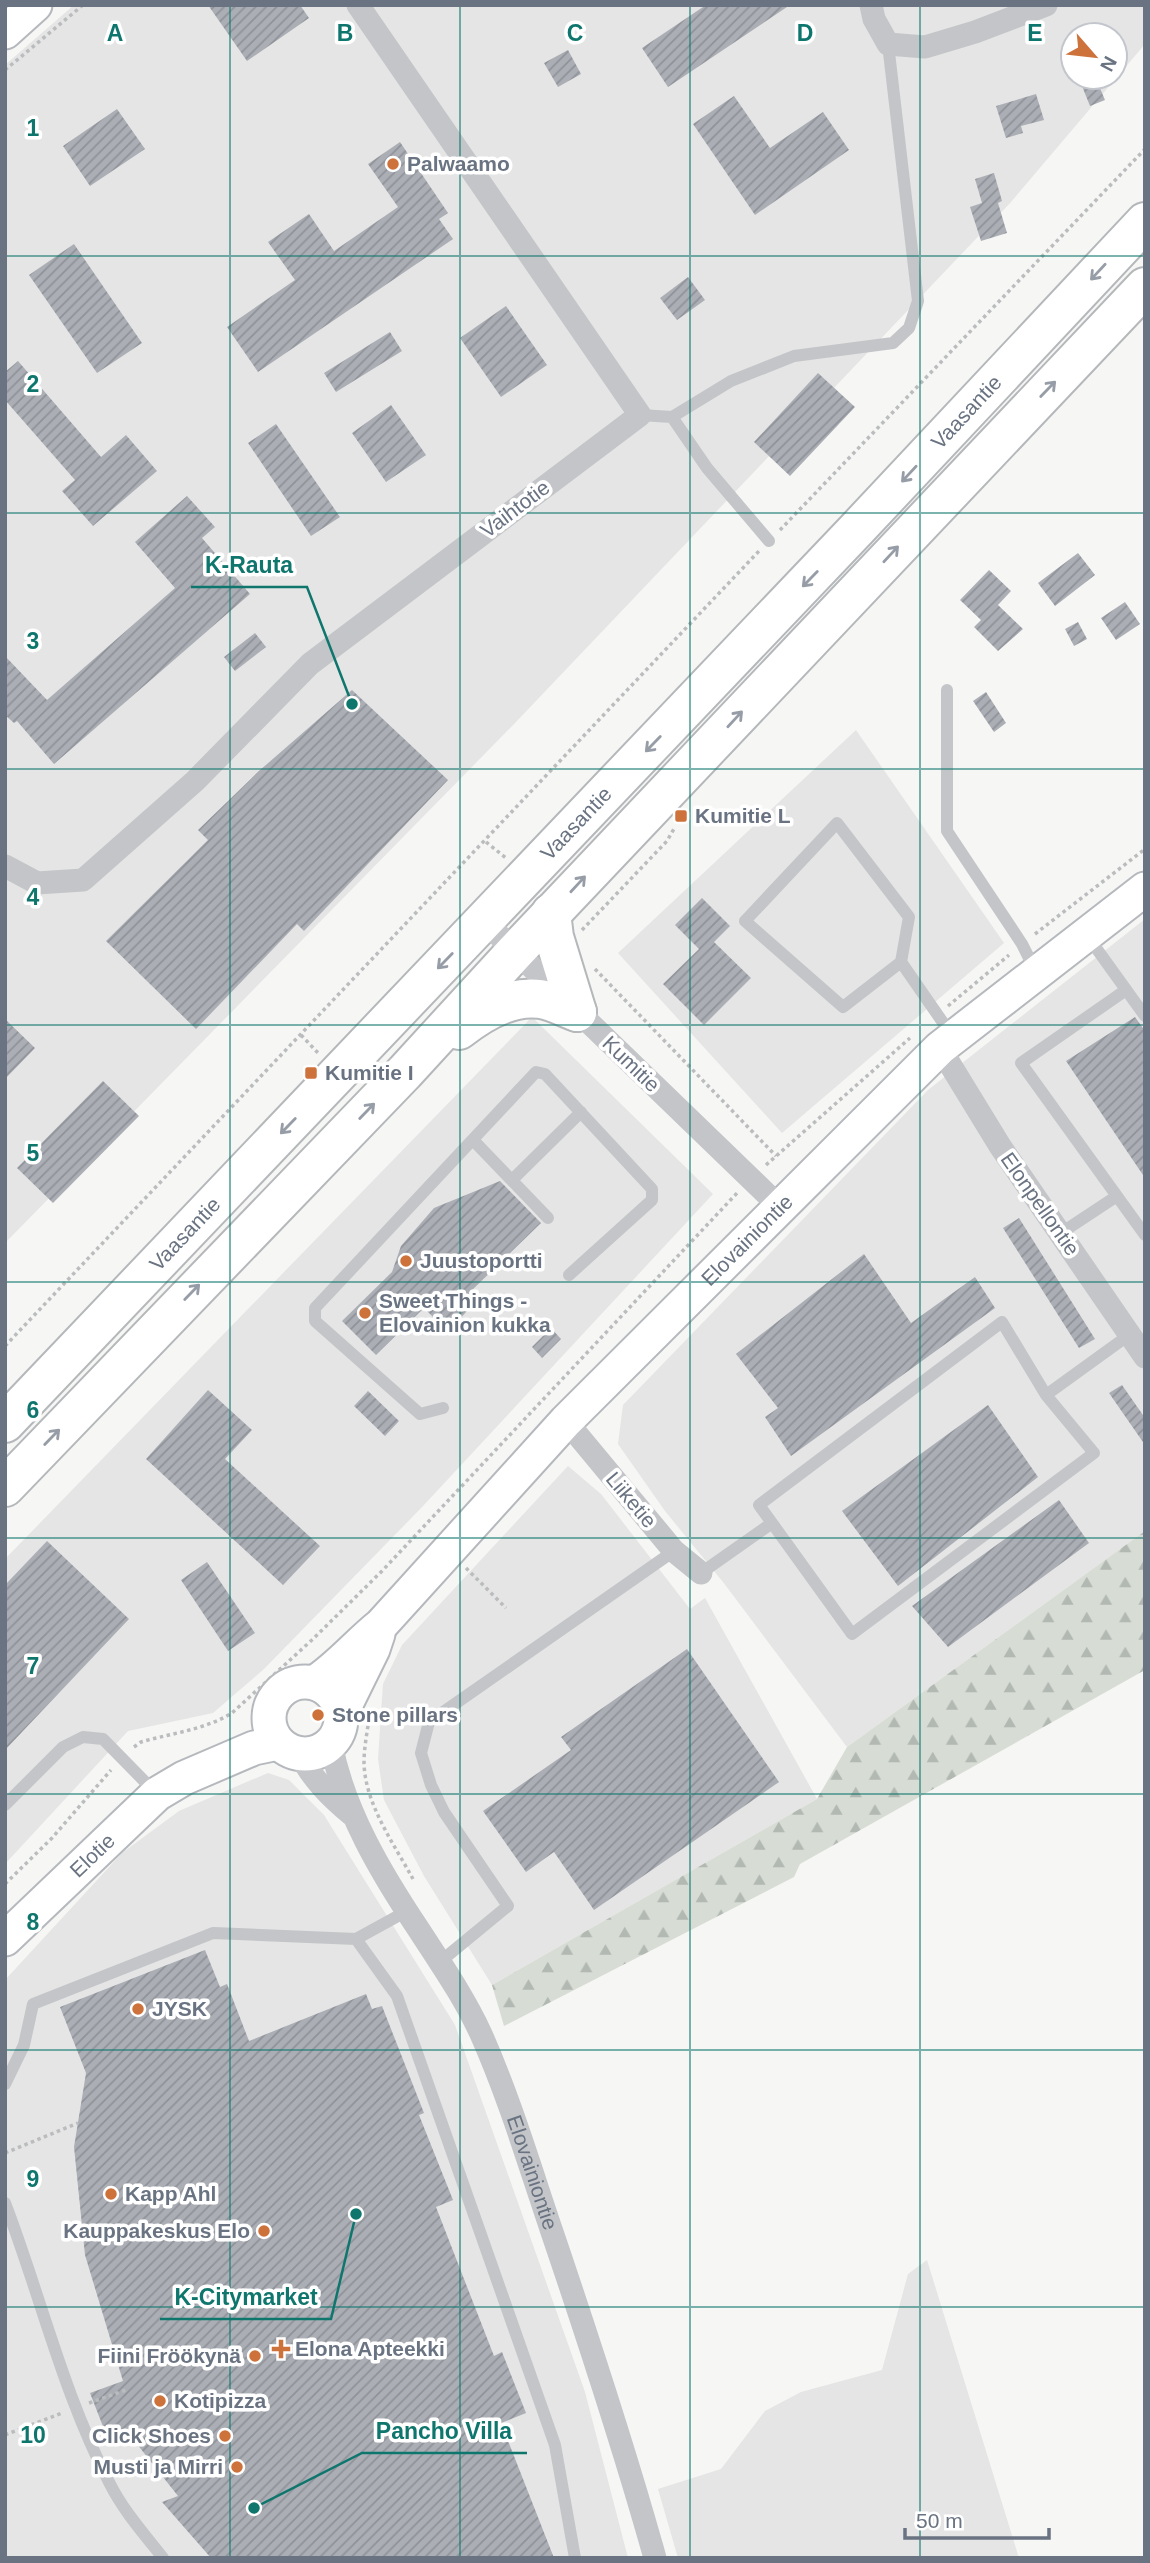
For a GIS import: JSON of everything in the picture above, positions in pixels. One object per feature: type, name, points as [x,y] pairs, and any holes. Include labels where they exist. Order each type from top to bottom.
[{"type":"highway","name":"Vaasantie","points":[[5,1423],[866,520],[1145,222]]},
{"type":"highway","name":"Vaasantie","points":[[5,1487],[405,1072],[515,952],[564,916],[1145,287]]},
{"type":"highway","points":[[564,916],[554,937],[578,1012]]},
{"type":"highway","points":[[405,1072],[465,1025],[495,1006],[518,999],[540,999],[578,1012]]},
{"type":"main road","points":[[5,32],[34,5]]},
{"type":"main road","name":"Elovainiontie","points":[[314,1683],[381,1625],[566,1421],[780,1207],[943,1033],[1029,958],[1086,934],[1145,889]]},
{"type":"main road","name":"Elovainiontie","points":[[347,1725],[381,1625]]},
{"type":"main road","points":[[302,1682],[314,1683],[333,1694],[347,1725],[316,1753],[288,1749],[270,1728],[270,1710],[274,1699],[286,1687],[302,1682]]},
{"type":"main road","name":"Elotie","points":[[5,1939],[171,1786],[270,1710]]},
{"type":"main road","name":"Elotie","points":[[171,1786],[269,1743],[288,1749]]},
{"type":"street","points":[[358,5],[639,415]]},
{"type":"street","points":[[871,5],[874,19],[888,44],[925,47],[975,33],[1046,5]]},
{"type":"street","name":"Vaihtotie","points":[[5,866],[37,883],[83,880],[195,781],[310,664],[639,415]]},
{"type":"street","name":"Kumitie","points":[[483,920],[780,1207]]},
{"type":"street","name":"Elonpellontie","points":[[943,1033],[1000,1146],[1145,1357]]},
{"type":"street","name":"Liiketie","points":[[566,1421],[674,1551],[701,1573]]},
{"type":"street","name":"Elovainiontie","points":[[347,1725],[336,1772],[351,1814],[407,1911],[465,2001],[482,2036],[607,2393],[655,2558]]},
{"type":"street","name":"Elovainiontie","points":[[288,1749],[331,1797],[351,1814]]},
{"type":"lane","points":[[639,415],[672,417],[731,381],[794,356],[894,343],[909,328],[918,300],[888,44]]},
{"type":"lane","points":[[672,417],[707,468],[769,541]]},
{"type":"lane","points":[[947,690],[947,831],[1029,958]]},
{"type":"lane","points":[[901,962],[843,1007],[745,921],[837,823],[909,917],[901,962],[943,1033]]},
{"type":"lane","points":[[1086,934],[1145,1016]]},
{"type":"lane","points":[[1126,990],[1021,1063],[1145,1235]]},
{"type":"lane","points":[[443,1408],[420,1414],[314,1321],[315,1308],[536,1072],[545,1074],[652,1189],[652,1200],[569,1275]]},
{"type":"lane","points":[[512,1180],[581,1112]]},
{"type":"lane","points":[[473,1140],[548,1218]]},
{"type":"lane","points":[[1061,1233],[1116,1196]]},
{"type":"lane","points":[[1002,1322],[1046,1395],[1094,1453],[852,1634],[759,1505],[1002,1322]]},
{"type":"lane","points":[[1046,1395],[1129,1335]]},
{"type":"lane","points":[[701,1573],[772,1522]]},
{"type":"lane","points":[[441,1961],[508,1906],[444,1812],[431,1785],[421,1754],[429,1722],[674,1551]]},
{"type":"lane","points":[[5,1805],[62,1747],[83,1737],[103,1739],[122,1756],[171,1786]]},
{"type":"lane","points":[[5,2084],[24,2045],[33,2004],[213,1933],[356,1939],[407,1911]]},
{"type":"lane","points":[[356,1939],[397,1996],[555,2445],[575,2558]]},
{"type":"lane","points":[[5,2203],[59,2363],[90,2441],[111,2487],[163,2558]]},
{"type":"path","points":[[5,70],[83,5]]},
{"type":"path","points":[[5,1346],[1145,149]]},
{"type":"path","points":[[583,941],[564,916],[667,841]]},
{"type":"path","points":[[486,842],[527,875]]},
{"type":"path","points":[[5,1884],[52,1838],[122,1756],[141,1742],[201,1728],[226,1717],[313,1639],[382,1571],[751,1179],[776,1157],[943,1033],[1029,958],[1145,849]]},
{"type":"path","points":[[587,959],[776,1157]]},
{"type":"path","points":[[301,1034],[324,1059]]},
{"type":"path","points":[[466,1568],[506,1608]]},
{"type":"path","points":[[313,1639],[340,1662]]},
{"type":"path","points":[[347,1725],[364,1763],[369,1791],[379,1815],[417,1886]]},
{"type":"path","points":[[5,2153],[78,2123]]},
{"type":"shaded area","points":[[74,5],[1145,5],[1145,44],[1129,63],[1129,21],[1059,21],[1059,91],[1105,91],[1011,202],[515,723],[5,1243],[5,65]]},
{"type":"shaded area","points":[[856,730],[1004,943],[782,1133],[618,953]]},
{"type":"shaded area","points":[[1145,919],[1145,1531],[847,1747],[723,1582],[665,1511],[618,1444],[623,1405],[928,1090]]},
{"type":"shaded area","points":[[532,1017],[713,1194],[423,1506],[264,1669],[213,1713],[128,1731],[5,1864],[5,1559]]},
{"type":"shaded area","points":[[568,1466],[601,1494],[690,1609],[705,1598],[817,1799],[492,1985],[424,1876],[384,1800],[378,1759],[383,1684],[402,1645]]},
{"type":"shaded area","points":[[268,1773],[289,1780],[324,1815],[455,2025],[585,2392],[628,2558],[5,2558],[5,1980],[122,1853],[179,1811]]},
{"type":"shaded area","points":[[927,2260],[1019,2558],[678,2558],[658,2489],[721,2469],[765,2411],[801,2392],[882,2370],[908,2274]]},
{"type":"green space","points":[[1145,1531],[1145,1670],[800,1864],[794,1877],[504,2026],[492,1985],[817,1799],[847,1747]]},
{"type":"building","points":[[208,5],[300,5],[309,18],[247,61]]},
{"type":"building","points":[[706,5],[790,5],[668,87],[642,48]]},
{"type":"building","points":[[568,50],[581,74],[558,87],[544,63]]},
{"type":"building","points":[[1084,91],[1101,91],[1105,100],[1090,106]]},
{"type":"building","points":[[1036,94],[1044,120],[1021,126],[1023,133],[1006,138],[996,106]]},
{"type":"building","points":[[734,96],[770,148],[823,112],[849,150],[755,215],[693,124]]},
{"type":"building","points":[[117,109],[145,149],[90,186],[63,146]]},
{"type":"building","points":[[400,142],[448,213],[439,219],[453,239],[258,372],[227,327],[295,280],[268,242],[309,214],[334,251],[398,207],[368,164]]},
{"type":"building","points":[[994,173],[1002,201],[998,203],[1007,233],[981,241],[970,207],[982,203],[975,179]]},
{"type":"building","points":[[74,244],[142,343],[97,373],[29,275]]},
{"type":"building","points":[[688,277],[705,300],[677,320],[660,298]]},
{"type":"building","points":[[506,306],[547,365],[501,397],[460,338]]},
{"type":"building","points":[[390,332],[402,351],[336,392],[324,373]]},
{"type":"building","points":[[18,361],[101,457],[126,435],[157,471],[93,526],[62,491],[75,480],[5,400],[5,372]]},
{"type":"building","points":[[818,373],[855,407],[790,476],[754,442]]},
{"type":"building","points":[[391,405],[426,455],[386,482],[352,433]]},
{"type":"building","points":[[276,424],[340,517],[311,536],[248,443]]},
{"type":"building","points":[[187,496],[215,527],[202,538],[250,594],[54,764],[17,721],[14,723],[5,715],[5,656],[47,700],[175,588],[135,542]]},
{"type":"building","points":[[1078,553],[1095,575],[1055,606],[1038,583]]},
{"type":"building","points":[[989,570],[1011,591],[998,605],[1023,629],[998,651],[974,627],[981,620],[960,600]]},
{"type":"building","points":[[1125,602],[1140,624],[1116,640],[1101,618]]},
{"type":"building","points":[[1078,622],[1087,639],[1074,646],[1065,629]]},
{"type":"building","points":[[255,633],[266,647],[235,671],[224,657]]},
{"type":"building","points":[[352,690],[448,780],[304,931],[297,924],[196,1029],[106,941],[208,840],[198,830],[259,771]]},
{"type":"building","points":[[986,692],[1006,723],[994,732],[973,701]]},
{"type":"building","points":[[702,898],[730,926],[714,942],[751,978],[704,1025],[663,984],[699,949],[675,925]]},
{"type":"building","points":[[1135,1017],[1145,1031],[1145,1178],[1066,1061]]},
{"type":"building","points":[[5,1019],[35,1048],[5,1079]]},
{"type":"building","points":[[103,1081],[139,1116],[53,1203],[17,1168]]},
{"type":"building","points":[[500,1181],[541,1223],[469,1293],[477,1300],[448,1332],[424,1308],[376,1355],[342,1321],[392,1272],[401,1246],[434,1208]]},
{"type":"building","points":[[1019,1218],[1095,1339],[1079,1348],[1003,1228]]},
{"type":"building","points":[[864,1254],[911,1323],[975,1277],[995,1308],[791,1456],[765,1417],[778,1408],[736,1354]]},
{"type":"building","points":[[551,1328],[561,1339],[542,1358],[532,1347]]},
{"type":"building","points":[[1122,1385],[1145,1418],[1145,1445],[1109,1393]]},
{"type":"building","points":[[208,1390],[252,1430],[225,1459],[320,1546],[283,1585],[146,1459]]},
{"type":"building","points":[[368,1391],[399,1421],[385,1436],[354,1406]]},
{"type":"building","points":[[988,1405],[1038,1477],[898,1586],[842,1511]]},
{"type":"building","points":[[1059,1500],[1089,1543],[948,1647],[912,1606]]},
{"type":"building","points":[[47,1541],[129,1619],[5,1750],[5,1585]]},
{"type":"building","points":[[207,1562],[255,1633],[228,1651],[181,1580]]},
{"type":"building","points":[[687,1649],[779,1782],[594,1910],[554,1852],[526,1872],[483,1811],[571,1750],[561,1737]]},
{"type":"building","name":"Kauppakeskus Elo","points":[[205,1950],[220,1987],[227,1984],[249,2041],[366,1994],[372,2009],[382,2006],[424,2113],[419,2115],[453,2200],[436,2207],[494,2356],[502,2352],[526,2413],[501,2423],[554,2558],[211,2558],[162,2502],[178,2496],[129,2434],[109,2442],[90,2393],[123,2381],[85,2255],[74,2147],[86,2073],[60,2007]]},
{"type":"place","name":"Palwaamo","points":[[393,164]]},
{"type":"place","name":"K-Rauta","points":[[352,704]]},
{"type":"place","name":"Kumitie L","points":[[681,816]]},
{"type":"place","name":"Kumitie I","points":[[311,1073]]},
{"type":"place","name":"Juustoportti","points":[[406,1261]]},
{"type":"place","name":"Sweet Things - Elovainion kukka","points":[[365,1313]]},
{"type":"place","name":"Stone pillars","points":[[318,1715]]},
{"type":"place","name":"JYSK","points":[[138,2009]]},
{"type":"place","name":"Kapp Ahl","points":[[111,2194]]},
{"type":"place","name":"K-Citymarket","points":[[356,2214]]},
{"type":"place","name":"Kauppakeskus Elo","points":[[264,2231]]},
{"type":"place","name":"Elona Apteekki","points":[[281,2349]]},
{"type":"place","name":"Fiini Fröökynä","points":[[255,2356]]},
{"type":"place","name":"Kotipizza","points":[[160,2401]]},
{"type":"place","name":"Click Shoes","points":[[225,2436]]},
{"type":"place","name":"Musti ja Mirri","points":[[237,2467]]},
{"type":"place","name":"Pancho Villa","points":[[254,2508]]}]
